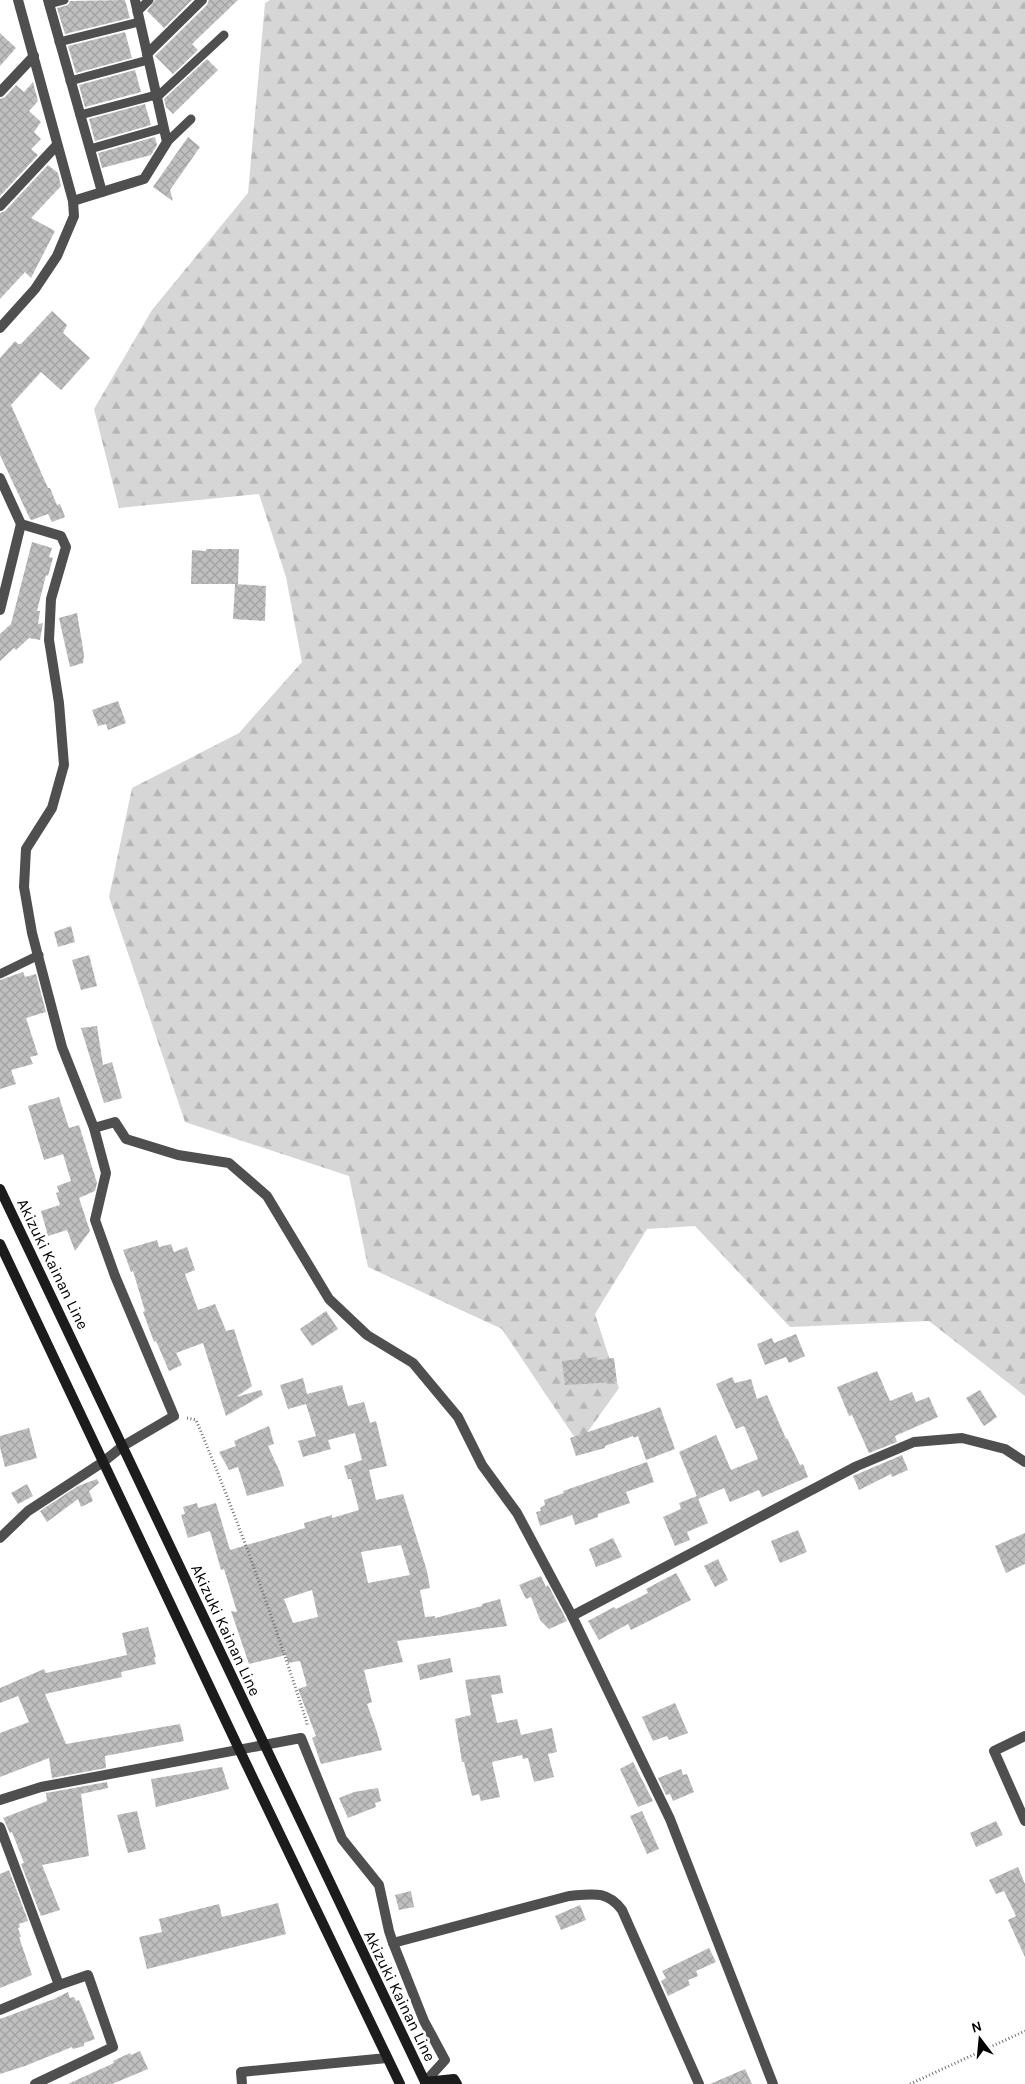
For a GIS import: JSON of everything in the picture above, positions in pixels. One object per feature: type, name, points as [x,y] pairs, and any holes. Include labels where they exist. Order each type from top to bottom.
[{"type":"main road","name":"Akizuki Kainan Line","points":[[0,1189],[425,2083]]},
{"type":"main road","points":[[0,1244],[399,2083]]},
{"type":"main road","points":[[425,2083],[454,2079],[456,2084]]},
{"type":"street","points":[[0,328],[35,289],[57,256],[74,216],[73,200],[18,0]]},
{"type":"street","points":[[73,200],[144,179],[167,142],[134,0]]},
{"type":"street","points":[[147,57],[202,0]]},
{"type":"street","points":[[48,2],[102,192]]},
{"type":"street","points":[[0,92],[34,56]]},
{"type":"street","points":[[0,206],[57,145]]},
{"type":"street","points":[[0,478],[21,524],[0,610]]},
{"type":"street","points":[[0,1538],[28,1510],[103,1462],[123,1446],[174,1416],[115,1276],[95,1220],[106,1173],[94,1128],[62,1047],[32,933],[24,887],[26,849],[52,808],[64,765],[59,702],[49,640],[50,599],[66,547],[61,536],[21,524]]},
{"type":"street","points":[[94,1128],[115,1122],[126,1139],[178,1155],[229,1163],[267,1196],[329,1299],[367,1335],[413,1364],[458,1417],[482,1465],[517,1513],[572,1616],[670,1819],[773,2084]]},
{"type":"street","points":[[572,1616],[857,1466],[914,1442],[962,1438],[1006,1449],[1025,1462]]},
{"type":"street","points":[[1025,1736],[994,1751],[1025,1820]]},
{"type":"street","points":[[0,1800],[41,1787],[301,1738],[342,1840],[379,1885],[393,1943],[424,2021],[445,2060],[425,2083]]},
{"type":"street","points":[[0,1828],[59,1985]]},
{"type":"street","points":[[393,1943],[569,1896],[595,1894],[615,1900],[622,1910],[699,2084]]},
{"type":"street","points":[[0,2010],[88,1975],[113,2047],[35,2084]]},
{"type":"street","points":[[242,2084],[241,2072],[388,2058]]},
{"type":"lane","points":[[48,2],[64,0]]},
{"type":"lane","points":[[59,42],[138,17],[149,0]]},
{"type":"lane","points":[[80,115],[156,96],[224,35]]},
{"type":"lane","points":[[70,81],[147,57]]},
{"type":"lane","points":[[167,142],[191,119]]},
{"type":"lane","points":[[90,149],[163,128]]},
{"type":"lane","points":[[0,974],[38,955]]},
{"type":"path","points":[[174,1416],[196,1420],[214,1462],[280,1638],[307,1723],[306,1732],[301,1738]]},
{"type":"path","points":[[910,2084],[1025,2031]]},
{"type":"green space","points":[[270,0],[1025,0],[1025,1396],[929,1321],[790,1327],[695,1226],[647,1229],[595,1314],[619,1388],[579,1444],[502,1329],[368,1267],[349,1176],[185,1122],[109,897],[132,788],[239,733],[302,662],[286,577],[259,494],[119,508],[94,409],[152,310],[248,193],[265,3]]},
{"type":"building","points":[[125,0],[130,18],[65,34],[57,8],[68,5],[70,1]]},
{"type":"building","points":[[155,0],[192,0],[164,28],[147,11]]},
{"type":"building","points":[[209,0],[238,0],[192,44],[198,50],[173,74],[155,56],[207,5]]},
{"type":"building","points":[[125,32],[132,58],[76,73],[68,46]]},
{"type":"building","points":[[0,33],[16,48],[0,66]]},
{"type":"building","points":[[207,59],[218,70],[173,114],[166,107],[164,99]]},
{"type":"building","points":[[135,70],[141,92],[85,107],[79,85]]},
{"type":"building","points":[[33,82],[38,101],[29,111],[41,122],[34,132],[41,139],[31,149],[38,155],[0,196],[0,99],[5,97],[16,85],[24,92]]},
{"type":"building","points":[[145,104],[151,125],[95,141],[89,119]]},
{"type":"building","points":[[155,137],[157,145],[151,155],[102,168],[98,153]]},
{"type":"building","points":[[188,137],[200,147],[170,190],[173,201],[153,187]]},
{"type":"building","points":[[48,165],[58,173],[61,186],[31,218],[55,231],[31,278],[25,272],[0,299],[0,213],[5,211]]},
{"type":"building","points":[[52,311],[67,325],[63,333],[90,358],[61,390],[41,372],[11,405],[48,488],[50,488],[57,505],[60,504],[65,517],[52,522],[48,514],[30,519],[0,455],[0,358],[15,341],[21,344]]},
{"type":"building","points":[[32,542],[52,548],[49,557],[53,558],[48,576],[46,575],[37,611],[40,611],[38,624],[43,623],[40,640],[29,638],[0,661],[0,634],[11,624]]},
{"type":"building","points":[[206,549],[239,549],[238,584],[191,584],[192,550],[206,551]]},
{"type":"building","points":[[235,584],[266,586],[265,621],[233,619]]},
{"type":"building","points":[[77,613],[84,655],[83,663],[70,667],[59,618]]},
{"type":"building","points":[[118,701],[126,723],[108,730],[106,724],[98,726],[92,710]]},
{"type":"building","points":[[71,926],[75,942],[58,947],[54,932]]},
{"type":"building","points":[[89,955],[97,986],[81,990],[72,960]]},
{"type":"building","points":[[23,972],[25,977],[36,974],[46,1012],[26,1018],[38,1055],[30,1057],[33,1064],[11,1070],[16,1084],[0,1089],[0,980]]},
{"type":"building","points":[[97,1026],[103,1065],[112,1062],[122,1098],[104,1103],[81,1028]]},
{"type":"building","points":[[59,1097],[69,1128],[79,1125],[97,1183],[95,1191],[79,1198],[90,1231],[75,1251],[67,1230],[48,1236],[41,1211],[60,1205],[56,1193],[59,1192],[57,1186],[71,1181],[63,1154],[44,1160],[28,1106]]},
{"type":"building","points":[[157,1240],[159,1247],[171,1244],[174,1252],[187,1247],[195,1270],[185,1274],[198,1310],[215,1304],[226,1331],[234,1329],[252,1386],[236,1397],[261,1390],[263,1395],[226,1416],[203,1343],[176,1353],[182,1365],[169,1371],[156,1341],[154,1342],[143,1312],[145,1311],[133,1271],[131,1272],[123,1250]]},
{"type":"building","points":[[326,1311],[338,1329],[312,1346],[300,1329]]},
{"type":"building","points":[[796,1334],[805,1356],[789,1363],[786,1357],[765,1365],[757,1344],[772,1338],[774,1343]]},
{"type":"building","points":[[597,1357],[597,1360],[614,1358],[617,1382],[565,1385],[562,1361]]},
{"type":"building","points":[[877,1371],[890,1401],[912,1392],[916,1402],[929,1397],[938,1417],[895,1436],[897,1442],[869,1453],[852,1415],[849,1416],[837,1387]]},
{"type":"building","points":[[732,1377],[735,1383],[751,1379],[757,1399],[767,1395],[786,1439],[800,1465],[803,1464],[808,1477],[762,1497],[759,1490],[730,1502],[724,1488],[698,1499],[679,1452],[716,1435],[731,1470],[758,1459],[744,1426],[736,1429],[716,1384]]},
{"type":"building","points":[[303,1378],[307,1394],[342,1385],[348,1406],[364,1402],[370,1423],[376,1421],[387,1466],[369,1470],[376,1500],[403,1494],[427,1571],[430,1588],[420,1590],[425,1617],[435,1616],[435,1618],[482,1606],[482,1604],[500,1599],[507,1626],[397,1641],[403,1662],[364,1670],[372,1702],[367,1704],[382,1750],[321,1764],[312,1738],[316,1736],[298,1689],[307,1686],[300,1661],[288,1663],[286,1655],[249,1664],[231,1611],[237,1612],[224,1569],[221,1570],[210,1531],[188,1538],[181,1515],[185,1514],[183,1507],[197,1503],[198,1508],[216,1503],[230,1550],[305,1528],[304,1523],[332,1515],[332,1518],[359,1510],[351,1479],[348,1479],[344,1466],[362,1460],[355,1433],[328,1440],[331,1449],[303,1457],[298,1441],[316,1436],[306,1404],[288,1409],[280,1385]],"holes":[[[401,1545],[410,1575],[368,1583],[361,1552]],[[312,1590],[318,1617],[293,1623],[284,1599]]]},
{"type":"building","points":[[980,1390],[997,1417],[984,1426],[966,1398]]},
{"type":"building","points":[[660,1407],[675,1449],[646,1460],[638,1436],[634,1438],[633,1436],[605,1446],[605,1448],[576,1456],[570,1438]]},
{"type":"building","points":[[269,1426],[274,1444],[268,1446],[284,1486],[247,1496],[238,1467],[229,1470],[219,1452],[236,1446],[234,1441]]},
{"type":"building","points":[[29,1428],[37,1458],[5,1467],[0,1447],[0,1436]]},
{"type":"building","points":[[902,1455],[908,1470],[892,1477],[891,1474],[859,1490],[853,1476]]},
{"type":"building","points":[[647,1462],[654,1482],[626,1492],[630,1503],[598,1514],[598,1517],[575,1525],[572,1515],[540,1526],[536,1512],[541,1511],[540,1508],[545,1505],[544,1500],[564,1493],[563,1491]]},
{"type":"building","points":[[97,1479],[99,1483],[89,1491],[93,1501],[81,1507],[78,1499],[47,1522],[40,1511],[78,1486]]},
{"type":"building","points":[[27,1484],[33,1496],[18,1504],[11,1493]]},
{"type":"building","points":[[697,1496],[708,1523],[687,1532],[690,1540],[675,1546],[663,1517],[681,1509],[679,1503]]},
{"type":"building","points":[[798,1530],[807,1552],[780,1563],[771,1541]]},
{"type":"building","points":[[1025,1533],[1025,1564],[1006,1573],[995,1546]]},
{"type":"building","points":[[613,1538],[622,1557],[596,1567],[589,1549]]},
{"type":"building","points":[[718,1559],[728,1580],[715,1587],[704,1566]]},
{"type":"building","points":[[676,1573],[691,1600],[631,1630],[628,1624],[599,1640],[588,1621],[614,1607],[616,1609],[648,1593],[646,1589]]},
{"type":"building","points":[[541,1576],[546,1587],[548,1585],[567,1621],[549,1629],[540,1620],[531,1597],[526,1599],[519,1585]]},
{"type":"building","points":[[148,1627],[156,1664],[121,1672],[122,1677],[45,1694],[66,1744],[180,1724],[184,1741],[105,1756],[106,1768],[52,1778],[49,1758],[0,1777],[0,1733],[29,1722],[18,1696],[0,1703],[0,1688],[44,1669],[46,1673],[127,1655],[122,1633]]},
{"type":"building","points":[[450,1658],[453,1672],[420,1680],[417,1665]]},
{"type":"building","points":[[500,1675],[503,1693],[491,1695],[497,1723],[517,1719],[521,1735],[552,1728],[557,1752],[548,1754],[554,1777],[534,1782],[528,1758],[523,1759],[522,1755],[492,1762],[500,1797],[481,1801],[479,1794],[472,1796],[464,1762],[462,1762],[455,1719],[471,1715],[465,1680]]},
{"type":"building","points":[[675,1703],[688,1733],[669,1740],[667,1736],[653,1741],[642,1717]]},
{"type":"building","points":[[633,1762],[653,1801],[638,1807],[620,1769]]},
{"type":"building","points":[[222,1767],[229,1789],[156,1807],[151,1779]]},
{"type":"building","points":[[681,1769],[683,1775],[687,1774],[694,1792],[673,1801],[670,1794],[666,1795],[658,1778]]},
{"type":"building","points":[[107,1782],[108,1788],[81,1794],[89,1856],[42,1865],[60,1910],[41,1916],[21,1864],[24,1863],[12,1832],[10,1833],[3,1818],[47,1801],[46,1793]]},
{"type":"building","points":[[378,1788],[381,1801],[375,1803],[376,1807],[348,1818],[339,1798],[354,1792]]},
{"type":"building","points":[[137,1811],[146,1849],[128,1853],[117,1815]]},
{"type":"building","points":[[642,1811],[659,1849],[647,1854],[630,1816]]},
{"type":"building","points":[[996,1821],[1003,1835],[976,1847],[970,1833]]},
{"type":"building","points":[[1018,1867],[1025,1884],[1025,1957],[1008,1920],[1016,1916],[1004,1891],[996,1894],[989,1880]]},
{"type":"building","points":[[9,1870],[28,1921],[19,1924],[20,1927],[18,1928],[21,1937],[19,1937],[32,1975],[0,1988],[0,1874]]},
{"type":"building","points":[[411,1891],[414,1907],[399,1910],[395,1895]]},
{"type":"building","points":[[278,1903],[286,1934],[147,1969],[139,1937],[162,1932],[159,1919],[219,1904],[222,1917]]},
{"type":"building","points":[[580,1905],[586,1920],[561,1930],[555,1916]]},
{"type":"building","points":[[709,1948],[716,1962],[696,1971],[698,1976],[688,1980],[690,1985],[668,1996],[661,1981],[666,1978],[662,1971]]},
{"type":"building","points":[[68,1992],[70,1998],[74,1997],[76,2001],[79,2000],[95,2039],[84,2043],[84,2046],[73,2049],[72,2047],[0,2074],[0,2019]]},
{"type":"building","points":[[140,2051],[148,2069],[112,2084],[68,2084],[114,2063],[113,2061],[130,2053],[131,2055]]},
{"type":"building","points":[[745,2069],[752,2084],[710,2084]]}]
